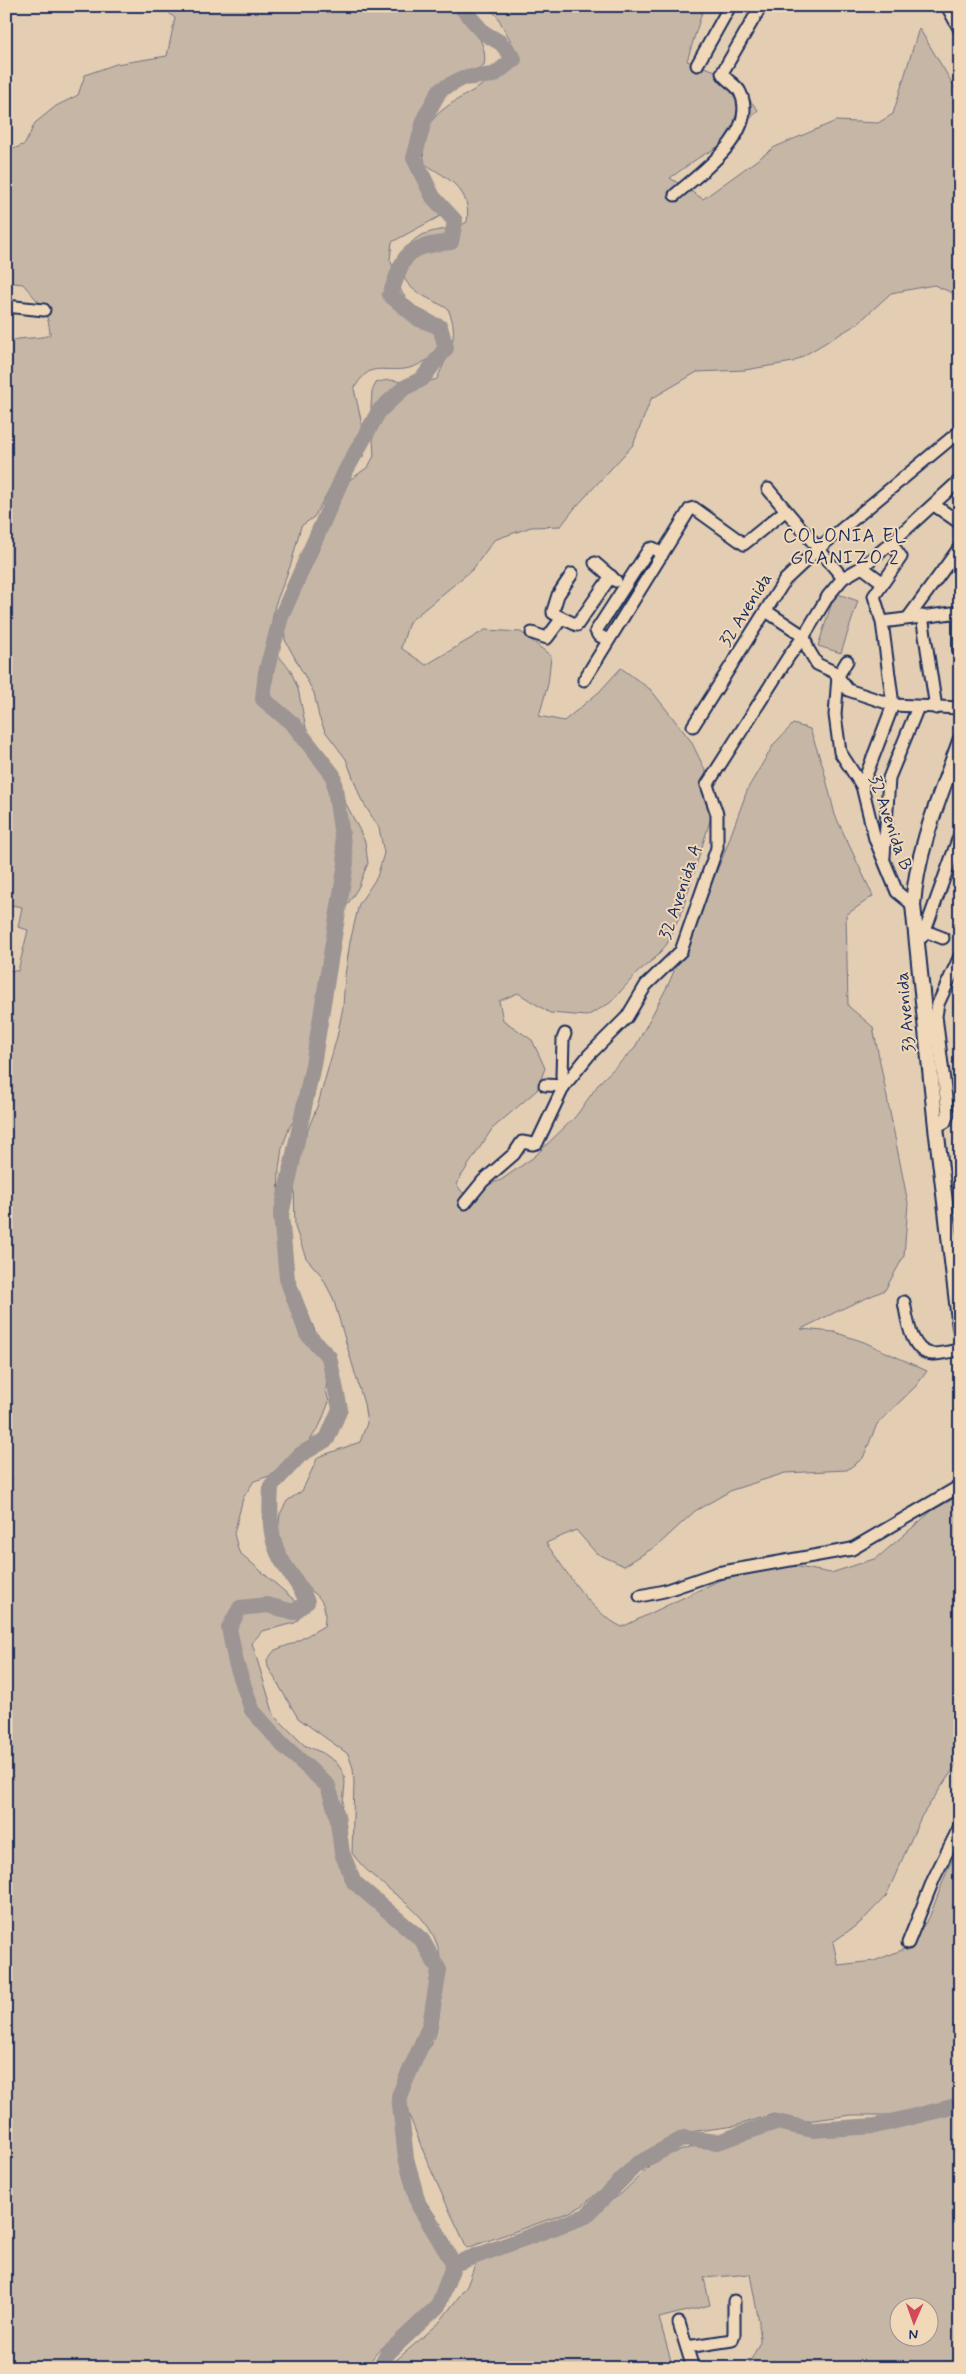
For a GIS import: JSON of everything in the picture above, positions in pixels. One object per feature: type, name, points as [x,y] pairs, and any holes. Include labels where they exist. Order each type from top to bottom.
[{"type":"street","points":[[697,65],[730,6]]},
{"type":"street","points":[[675,195],[735,138],[742,122],[743,99],[740,90],[722,73],[760,6]]},
{"type":"street","points":[[946,6],[960,30]]},
{"type":"street","points":[[6,306],[44,310]]},
{"type":"street","name":"32 Avenida","points":[[693,726],[785,580],[820,548],[960,431]]},
{"type":"street","name":"32 Avenida A","points":[[465,1204],[484,1181],[514,1154],[524,1141],[533,1144],[537,1143],[564,1086],[589,1055],[627,1017],[646,985],[681,951],[717,848],[717,814],[707,785],[828,596],[843,578],[862,567],[892,543],[960,480]]},
{"type":"street","points":[[768,489],[785,512],[820,548],[843,578]]},
{"type":"street","points":[[934,505],[960,523]]},
{"type":"street","points":[[584,680],[692,508],[744,544],[785,512]]},
{"type":"street","points":[[862,786],[893,705],[882,622],[874,596],[901,557],[892,543]]},
{"type":"street","points":[[908,618],[960,547]]},
{"type":"street","points":[[608,640],[598,635],[596,631],[649,549],[653,548],[662,555]]},
{"type":"street","points":[[595,563],[624,587]]},
{"type":"street","points":[[862,567],[882,582]]},
{"type":"street","points":[[572,574],[558,595],[553,613],[574,625],[579,624],[611,576]]},
{"type":"street","points":[[766,611],[804,636],[808,649],[817,664],[834,672],[848,690],[893,705],[960,708]]},
{"type":"street","points":[[882,622],[960,612]]},
{"type":"street","points":[[922,616],[936,708]]},
{"type":"street","points":[[532,633],[547,638],[562,618]]},
{"type":"street","points":[[960,619],[960,650]]},
{"type":"street","name":"32 Avenida B","points":[[847,661],[838,676],[834,715],[840,752],[862,786],[875,839],[897,892],[913,905]]},
{"type":"street","points":[[884,862],[889,778],[918,707]]},
{"type":"street","name":"33 Avenida","points":[[960,741],[924,841],[914,887],[913,905],[936,1127],[957,1288],[960,1328]]},
{"type":"street","points":[[918,945],[925,931],[960,834]]},
{"type":"street","points":[[925,931],[943,938]]},
{"type":"street","points":[[936,1127],[945,1122],[948,1114],[936,1016],[938,1004],[960,956]]},
{"type":"street","points":[[545,1085],[564,1086],[562,1076],[563,1039],[565,1034]]},
{"type":"street","points":[[510,1139],[520,1145]]},
{"type":"street","points":[[904,1302],[911,1337],[924,1350],[934,1354],[960,1350]]},
{"type":"street","points":[[640,1596],[717,1573],[852,1549],[960,1486]]},
{"type":"street","points":[[908,1943],[934,1878],[960,1826]]},
{"type":"street","points":[[687,2348],[732,2340],[734,2334],[734,2301]]},
{"type":"street","points":[[679,2323],[693,2368]]},
{"type":"shaded area","points":[[167,6],[451,6],[470,25],[480,39],[485,56],[484,65],[456,81],[427,109],[415,143],[419,169],[443,202],[446,213],[392,242],[390,259],[402,293],[413,306],[433,316],[443,332],[437,354],[409,368],[370,371],[365,374],[354,389],[367,446],[363,457],[348,465],[334,481],[314,517],[301,526],[291,564],[275,605],[272,621],[274,644],[281,659],[290,669],[298,689],[309,742],[321,755],[359,829],[365,842],[368,863],[358,888],[344,910],[324,977],[317,1009],[308,1079],[299,1114],[290,1126],[282,1148],[279,1169],[277,1240],[284,1270],[302,1299],[328,1363],[326,1390],[329,1402],[320,1425],[291,1469],[254,1481],[243,1498],[234,1534],[239,1552],[300,1605],[303,1614],[295,1623],[262,1631],[252,1643],[274,1715],[304,1745],[323,1753],[336,1762],[343,1772],[345,1782],[341,1842],[345,1861],[351,1872],[376,1897],[420,1929],[432,1944],[430,2017],[401,2072],[394,2094],[394,2105],[403,2150],[411,2172],[420,2192],[443,2227],[453,2256],[451,2274],[445,2290],[435,2305],[417,2323],[382,2348],[371,2360],[368,2368],[6,2368],[6,1485],[13,1479],[6,1471],[6,970],[18,971],[28,930],[18,927],[22,907],[6,904],[6,343],[50,335],[45,313],[33,296],[23,284],[6,282],[6,161],[11,150],[25,144],[35,123],[56,106],[78,95],[85,75],[116,64],[167,56],[175,18],[169,13]]},
{"type":"shaded area","points":[[487,6],[704,6],[687,61],[730,76],[758,110],[732,139],[698,158],[670,178],[703,199],[775,147],[836,121],[878,123],[893,114],[919,28],[960,96],[960,292],[955,294],[934,285],[891,293],[857,324],[793,362],[745,370],[697,372],[651,399],[633,445],[574,509],[561,526],[531,527],[494,540],[473,569],[409,622],[401,648],[426,665],[485,630],[521,632],[551,656],[548,684],[539,716],[564,721],[599,692],[621,668],[651,690],[691,741],[706,772],[714,808],[682,911],[667,944],[610,1003],[587,1016],[550,1013],[518,993],[499,1001],[503,1020],[532,1040],[545,1068],[537,1090],[492,1129],[456,1184],[463,1193],[501,1180],[534,1157],[576,1116],[600,1082],[634,1049],[668,985],[724,854],[748,788],[774,744],[793,724],[810,729],[823,767],[835,815],[873,896],[846,915],[848,1006],[873,1027],[908,1203],[904,1256],[885,1290],[801,1329],[834,1332],[864,1342],[927,1371],[916,1386],[877,1424],[863,1458],[847,1470],[785,1473],[732,1490],[695,1511],[658,1545],[624,1566],[596,1553],[576,1530],[546,1543],[589,1601],[610,1620],[622,1627],[722,1579],[783,1564],[831,1573],[877,1558],[933,1510],[960,1495],[960,1759],[921,1817],[886,1896],[861,1922],[833,1942],[838,1965],[874,1961],[907,1948],[929,1918],[949,1866],[960,1848],[960,2103],[891,2115],[852,2115],[806,2121],[774,2114],[735,2126],[689,2132],[666,2140],[647,2151],[582,2206],[570,2212],[467,2248],[427,2160],[404,2099],[407,2080],[433,2041],[436,2032],[441,1993],[441,1965],[437,1944],[421,1918],[373,1876],[352,1853],[354,1782],[353,1768],[348,1754],[298,1718],[268,1667],[267,1660],[275,1650],[294,1643],[324,1626],[324,1605],[320,1598],[284,1571],[275,1558],[280,1514],[287,1501],[302,1491],[318,1457],[360,1442],[367,1423],[364,1404],[333,1298],[321,1275],[306,1258],[295,1227],[294,1180],[299,1152],[318,1104],[337,1037],[343,1007],[350,942],[359,904],[377,877],[384,853],[379,828],[361,799],[346,759],[325,731],[319,717],[314,693],[285,640],[286,605],[316,526],[344,484],[368,467],[374,456],[371,407],[372,391],[376,383],[392,380],[419,384],[437,379],[452,345],[452,319],[448,309],[410,286],[402,270],[402,260],[408,247],[420,236],[456,227],[467,222],[468,211],[466,202],[457,187],[425,164],[423,141],[430,123],[443,110],[493,78],[506,64],[514,47],[497,16]]},
{"type":"shaded area","points":[[835,593],[858,601],[841,653],[818,646]]},
{"type":"shaded area","points":[[960,972],[960,1054],[953,1006]]},
{"type":"shaded area","points":[[960,2112],[960,2368],[747,2368],[760,2342],[759,2322],[750,2274],[704,2278],[710,2305],[659,2318],[673,2368],[387,2368],[438,2324],[467,2286],[476,2262],[569,2229],[621,2194],[653,2163],[667,2155],[762,2125],[781,2130],[837,2130]]},
{"type":"waterway","points":[[380,2368],[388,2353],[438,2306],[454,2264],[419,2206],[406,2158],[399,2096],[430,2025],[439,1970],[422,1940],[354,1882],[342,1853],[337,1815],[328,1786],[282,1744],[252,1710],[236,1663],[229,1628],[240,1608],[267,1605],[294,1612],[307,1602],[302,1590],[281,1559],[274,1541],[271,1523],[271,1486],[300,1455],[327,1439],[340,1409],[329,1357],[307,1334],[287,1279],[281,1215],[313,1065],[346,863],[333,775],[293,724],[263,699],[266,672],[281,617],[345,472],[379,411],[404,388],[422,379],[446,348],[440,327],[419,319],[390,295],[400,269],[408,255],[423,247],[451,242],[455,221],[433,197],[414,158],[425,117],[440,90],[463,78],[494,75],[514,59],[501,43],[484,33],[460,6]]},
{"type":"waterway","points":[[454,2264],[586,2216],[636,2165],[684,2138],[718,2142],[776,2122],[813,2130],[875,2126],[960,2105]]},
{"type":"district","name":"COLONIA EL GRANIZO 2","points":[[845,547]]}]
